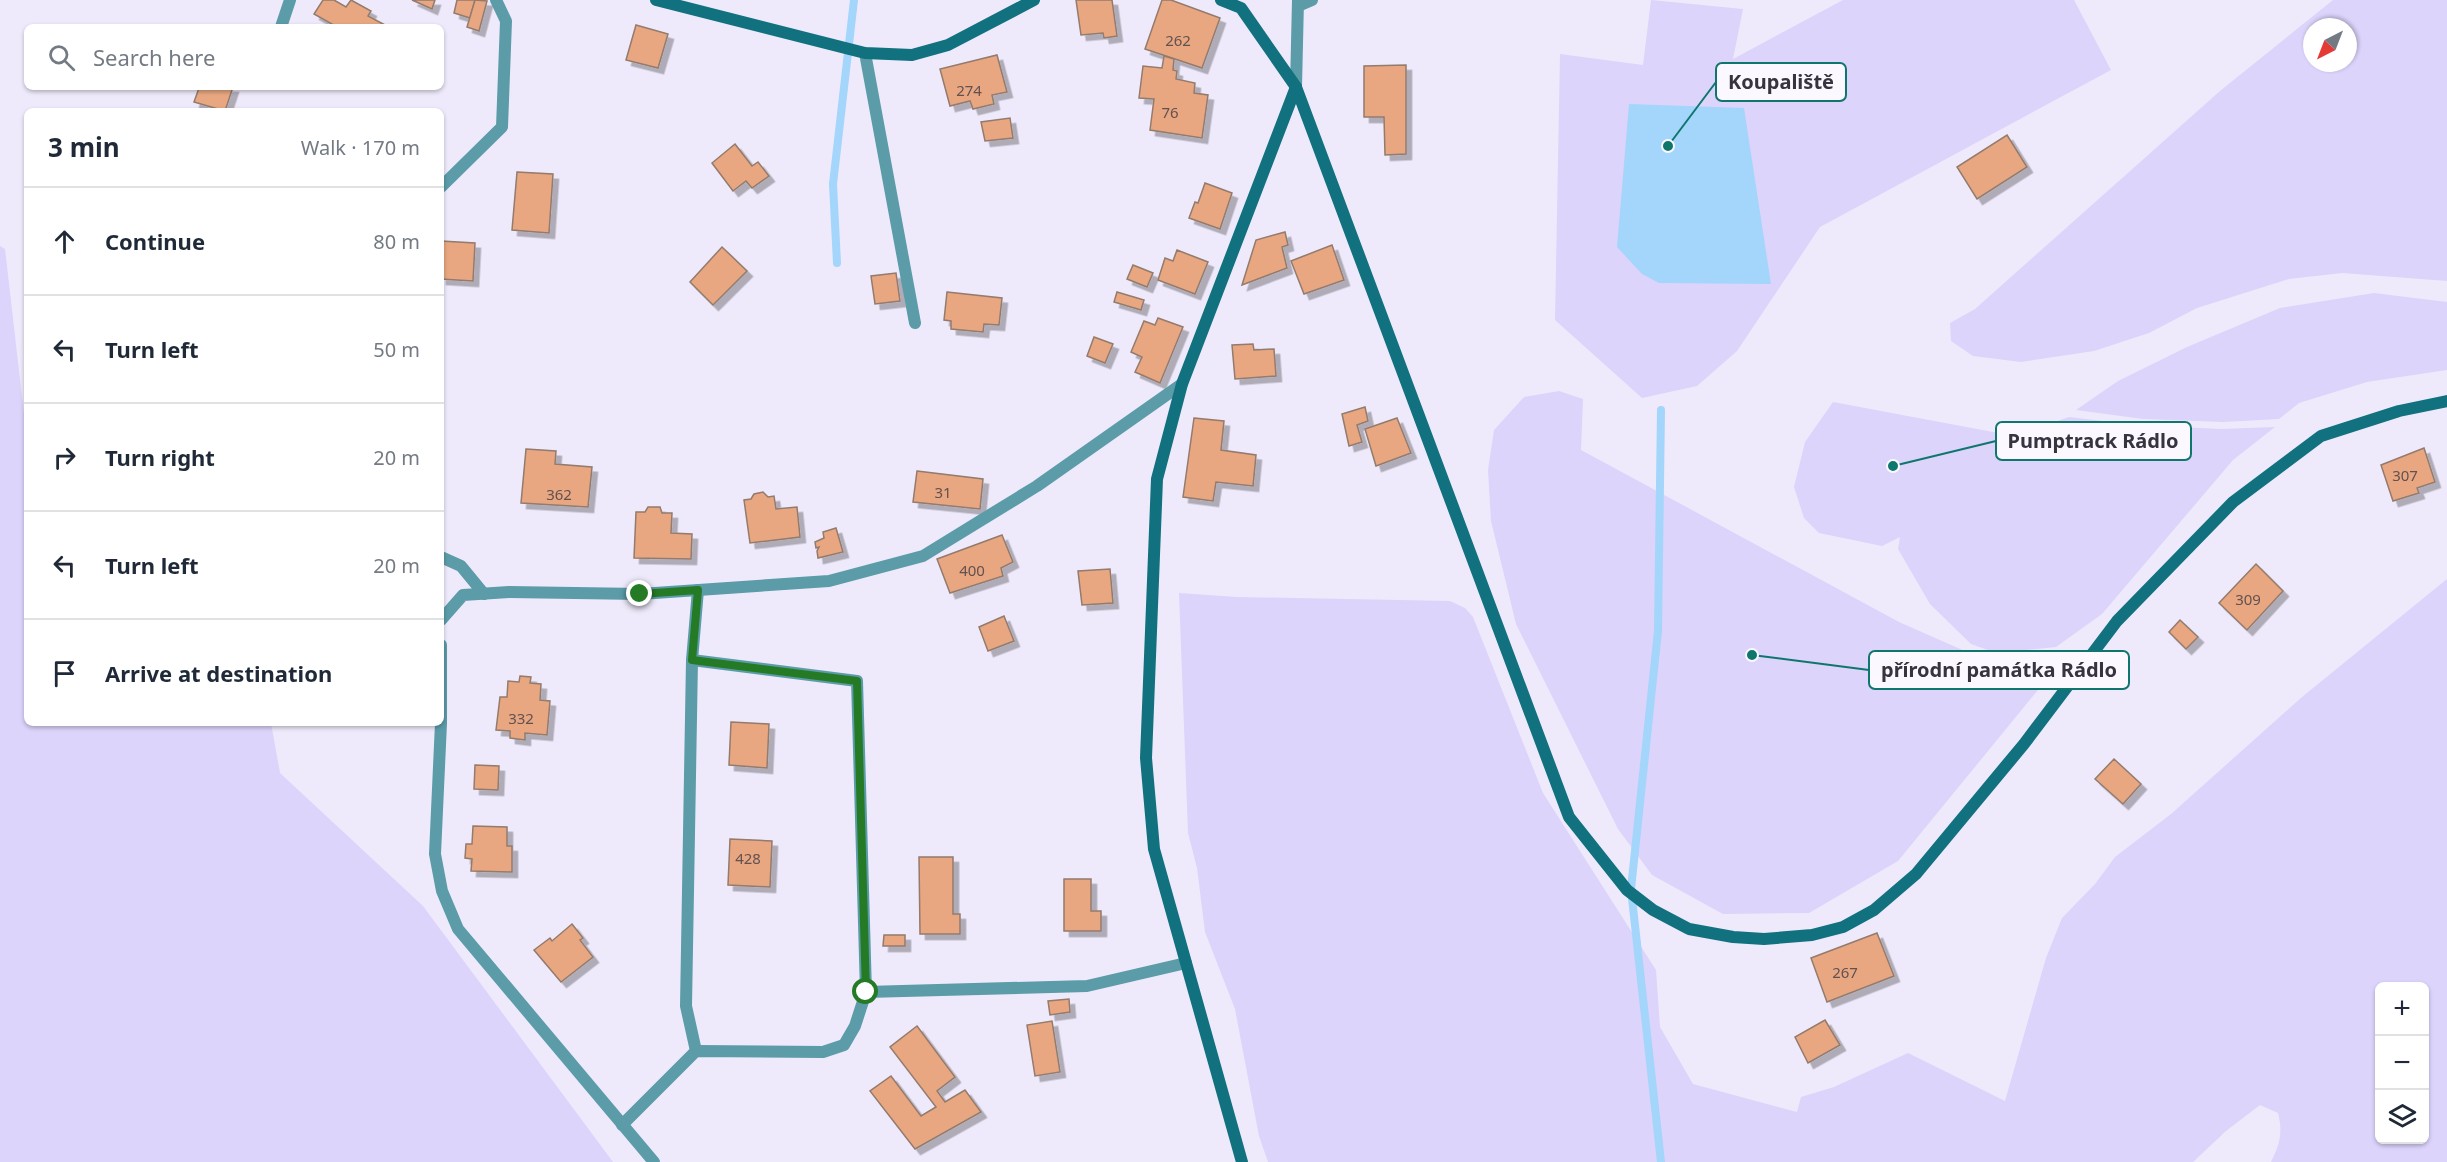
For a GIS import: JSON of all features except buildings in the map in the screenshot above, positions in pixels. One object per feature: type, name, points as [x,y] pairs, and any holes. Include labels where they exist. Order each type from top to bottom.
[{"type":"street","points":[[282,24],[290,0]]},
{"type":"street","points":[[444,184],[502,127],[506,21],[496,0]]},
{"type":"street","points":[[656,0],[866,53],[912,55],[948,45],[1034,0]]},
{"type":"street","points":[[1221,0],[1240,8],[1296,87],[1569,817],[1627,890],[1653,910],[1689,929],[1754,938],[1812,935],[1844,927],[1874,910],[1916,874],[2024,744],[2117,621],[2233,502],[2321,436],[2399,411],[2447,401]]},
{"type":"street","points":[[1242,1162],[1154,849],[1146,758],[1157,479],[1182,384],[1296,87],[1298,3],[1312,0]]},
{"type":"street","points":[[866,53],[915,323]]},
{"type":"street","points":[[444,617],[463,595],[640,594],[829,581],[923,556],[1037,486],[1182,384]]},
{"type":"street","points":[[444,558],[461,566],[484,594]]},
{"type":"street","points":[[696,1051],[686,1006],[692,660],[698,590]]},
{"type":"street","points":[[622,1125],[696,1051],[823,1052],[844,1045],[855,1026],[866,992],[857,681],[692,660]]},
{"type":"street","points":[[441,726],[435,854],[442,891],[458,929],[654,1162]]},
{"type":"street","points":[[866,992],[1088,986],[1186,963]]},
{"type":"shaded area","points":[[1651,0],[1743,9],[1733,59],[1843,0],[2074,0],[2111,70],[1820,227],[1737,351],[1697,386],[1642,398],[1555,320],[1560,54],[1643,65]]},
{"type":"shaded area","points":[[2333,0],[2447,0],[2447,281],[2342,273],[2289,279],[2197,308],[2149,333],[2094,351],[2021,362],[1973,356],[1951,341],[1950,323],[1975,309],[2220,91],[2303,24],[2303,72],[2357,72],[2357,18],[2311,18]]},
{"type":"shaded area","points":[[0,246],[5,249],[24,414],[24,726],[272,726],[280,773],[423,906],[613,1162],[0,1162]]},
{"type":"shaded area","points":[[2374,293],[2447,302],[2447,370],[2367,382],[2299,403],[2279,419],[2223,422],[2143,419],[2076,410],[2118,381],[2187,347],[2280,308]]},
{"type":"shaded area","points":[[1559,391],[1583,399],[1581,450],[1899,622],[2042,685],[1898,861],[1809,913],[1723,914],[1652,875],[1618,829],[1516,624],[1491,521],[1488,470],[1494,430],[1524,397]]},
{"type":"shaded area","points":[[1833,402],[2009,435],[2012,443],[2029,431],[2069,417],[2136,425],[2221,429],[2275,427],[2233,460],[2102,614],[2056,647],[1996,653],[1971,644],[1930,604],[1898,549],[1900,537],[1882,546],[1819,533],[1804,518],[1794,487],[1805,442]]},
{"type":"shaded area","points":[[2447,579],[2447,1162],[2271,1162],[2280,1138],[2280,1120],[2278,1113],[2260,1105],[2226,1131],[2193,1162],[1268,1162],[1259,1136],[1235,1009],[1205,932],[1197,868],[1188,833],[1179,593],[1237,597],[1450,601],[1465,608],[1473,617],[1543,793],[1656,970],[1660,1027],[1693,1084],[1797,1112],[1801,1097],[1834,1087],[1908,1053],[2005,1101],[2046,958],[2062,918],[2095,884],[2115,857],[2171,814],[2302,697]]},
{"type":"water","points":[[1629,104],[1744,108],[1771,284],[1659,283],[1642,274],[1617,247]]},
{"type":"waterway","points":[[837,263],[833,184],[854,0]]},
{"type":"waterway","points":[[1631,889],[1658,631],[1661,410]]},
{"type":"waterway","points":[[1632,898],[1661,1162]]},
{"type":"place","name":"Koupaliště","points":[[1668,146]]},
{"type":"place","name":"Pumptrack Rádlo","points":[[1893,466]]},
{"type":"place","name":"přírodní památka Rádlo","points":[[1752,655]]},
{"type":"route","points":[[640,594],[698,590],[692,660],[857,681],[866,992]]}]
